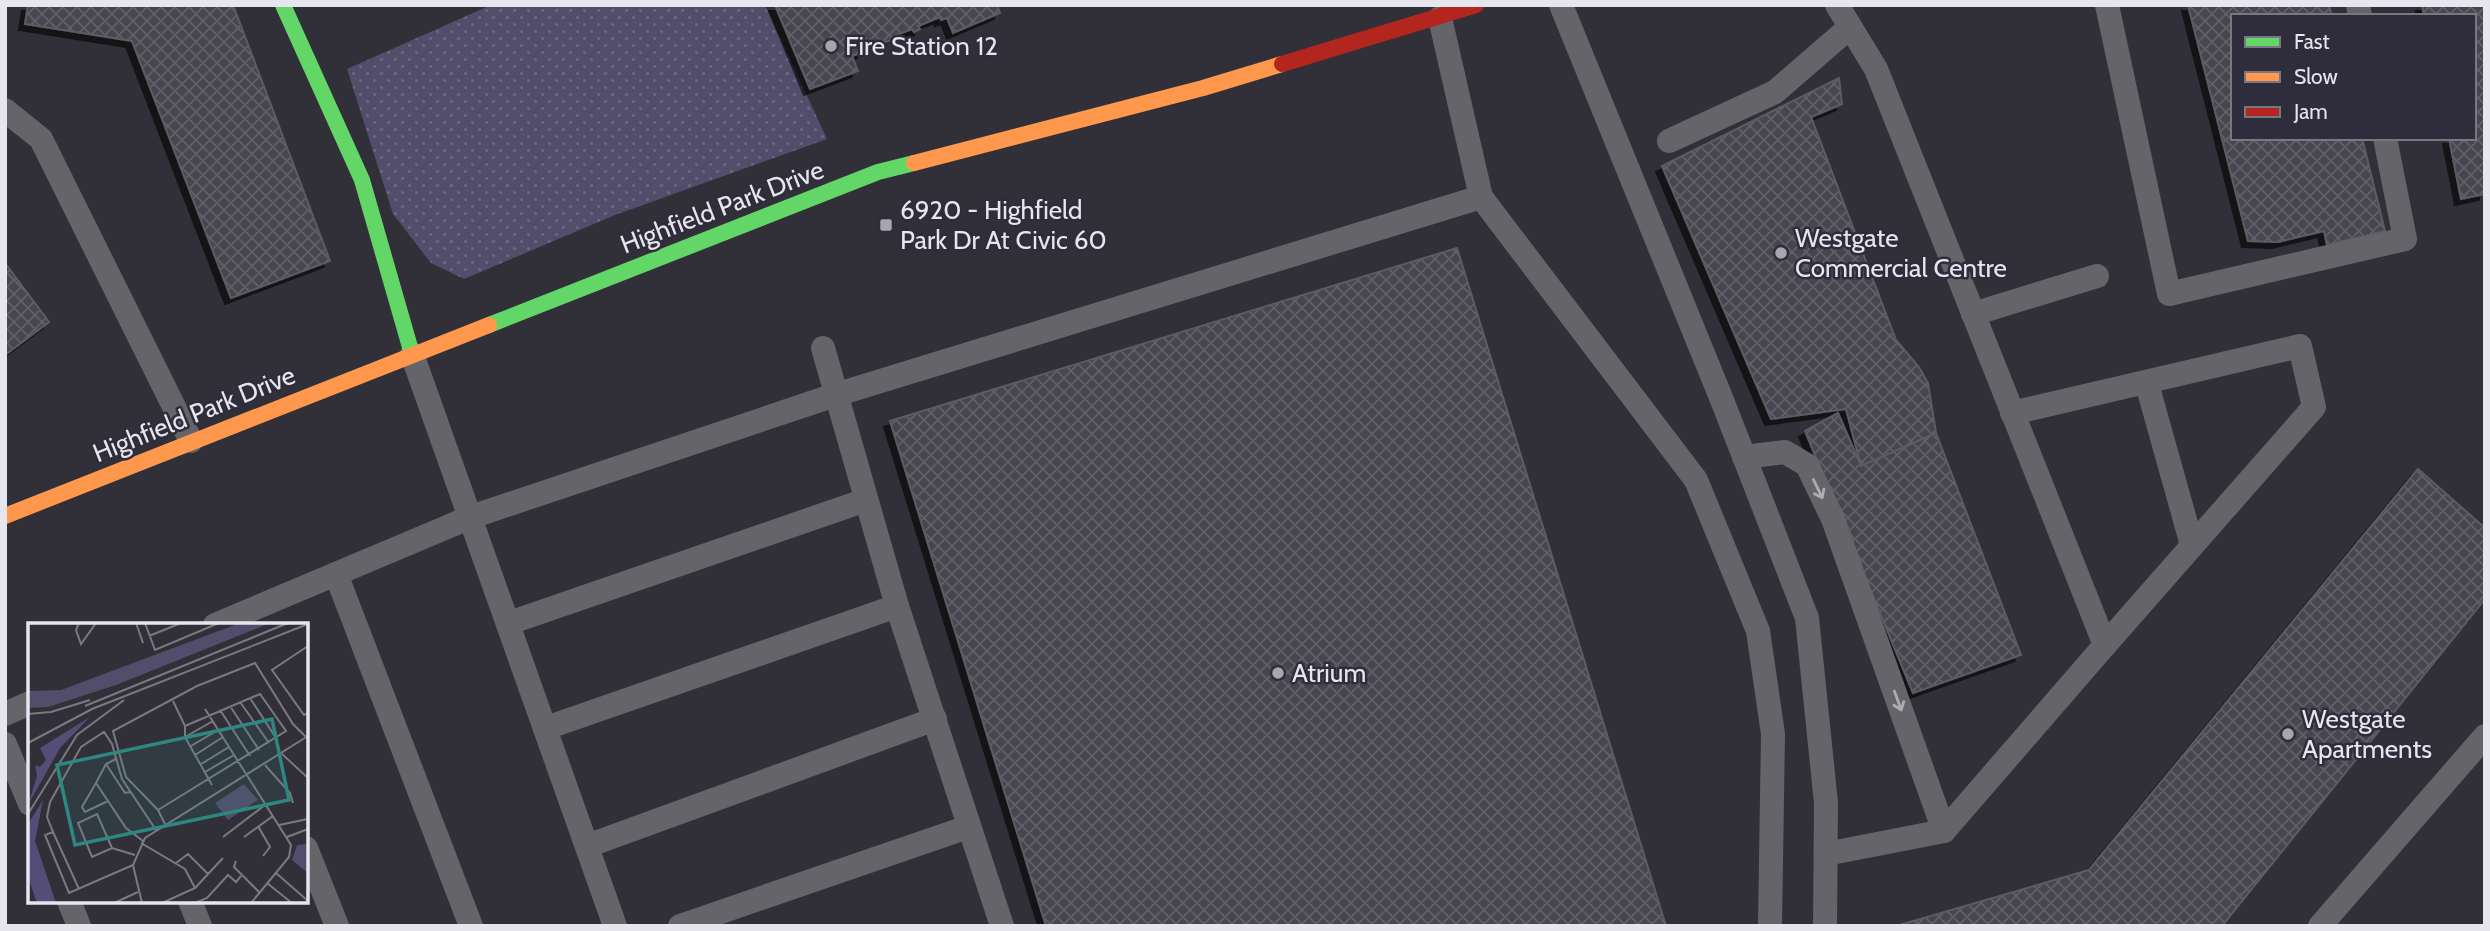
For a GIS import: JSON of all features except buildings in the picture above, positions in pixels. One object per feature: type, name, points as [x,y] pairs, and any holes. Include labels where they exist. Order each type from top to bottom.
[{"type":"street","points":[[283,5],[362,180],[412,354]]},
{"type":"street","name":"Highfield Park Drive","points":[[5,516],[878,172],[1203,88],[1476,5]]},
{"type":"lane","points":[[1561,5],[1807,618],[1826,803],[1825,926]]},
{"type":"lane","points":[[1837,5],[1876,69],[2105,645]]},
{"type":"lane","points":[[2107,5],[2169,294],[2405,239],[2385,140]]},
{"type":"lane","points":[[1440,18],[1481,197],[1696,480],[1758,631],[1773,734],[1770,926]]},
{"type":"lane","points":[[1669,141],[1775,92],[1850,27]]},
{"type":"lane","points":[[5,110],[41,139],[191,441]]},
{"type":"lane","points":[[219,623],[471,517],[835,395],[1481,197]]},
{"type":"lane","points":[[1973,314],[2097,276]]},
{"type":"lane","points":[[1826,854],[1944,831],[2314,407],[2300,346],[2147,384],[2012,413]]},
{"type":"lane","points":[[823,348],[897,606],[1002,926]]},
{"type":"lane","points":[[412,354],[615,926]]},
{"type":"lane","points":[[2147,384],[2192,545]]},
{"type":"lane","points":[[1744,457],[1784,452],[1807,465],[1833,519],[1944,831]]},
{"type":"lane","points":[[509,623],[866,500]]},
{"type":"lane","points":[[336,574],[471,926]]},
{"type":"lane","points":[[546,728],[897,606]]},
{"type":"lane","points":[[5,714],[28,704]]},
{"type":"lane","points":[[587,845],[934,719]]},
{"type":"lane","points":[[2320,926],[2485,736]]},
{"type":"lane","points":[[5,744],[28,799]]},
{"type":"lane","points":[[680,926],[968,827]]},
{"type":"lane","points":[[308,853],[337,926]]},
{"type":"lane","points":[[70,903],[79,926]]},
{"type":"lane","points":[[191,903],[200,926]]},
{"type":"shaded area","points":[[491,5],[765,5],[827,139],[615,215],[464,279],[431,263],[393,214],[347,69]]},
{"type":"traffic: fast","points":[[283,5],[362,180],[412,354]]},
{"type":"traffic: fast","points":[[489,325],[878,172],[914,163]]},
{"type":"traffic: slow","points":[[914,163],[1203,88],[1282,64]]},
{"type":"traffic: slow","points":[[5,516],[489,325]]},
{"type":"traffic: jam","points":[[1282,64],[1476,5]]},
{"type":"place","name":"Fire Station 12","points":[[831,46]]},
{"type":"place","name":"6920 - Highfield Park Dr At Civic 60","points":[[886,225]]},
{"type":"place","name":"Westgate Commercial Centre","points":[[1781,253]]},
{"type":"place","name":"Atrium","points":[[1278,673]]},
{"type":"place","name":"Westgate Apartments","points":[[2288,734]]}]
